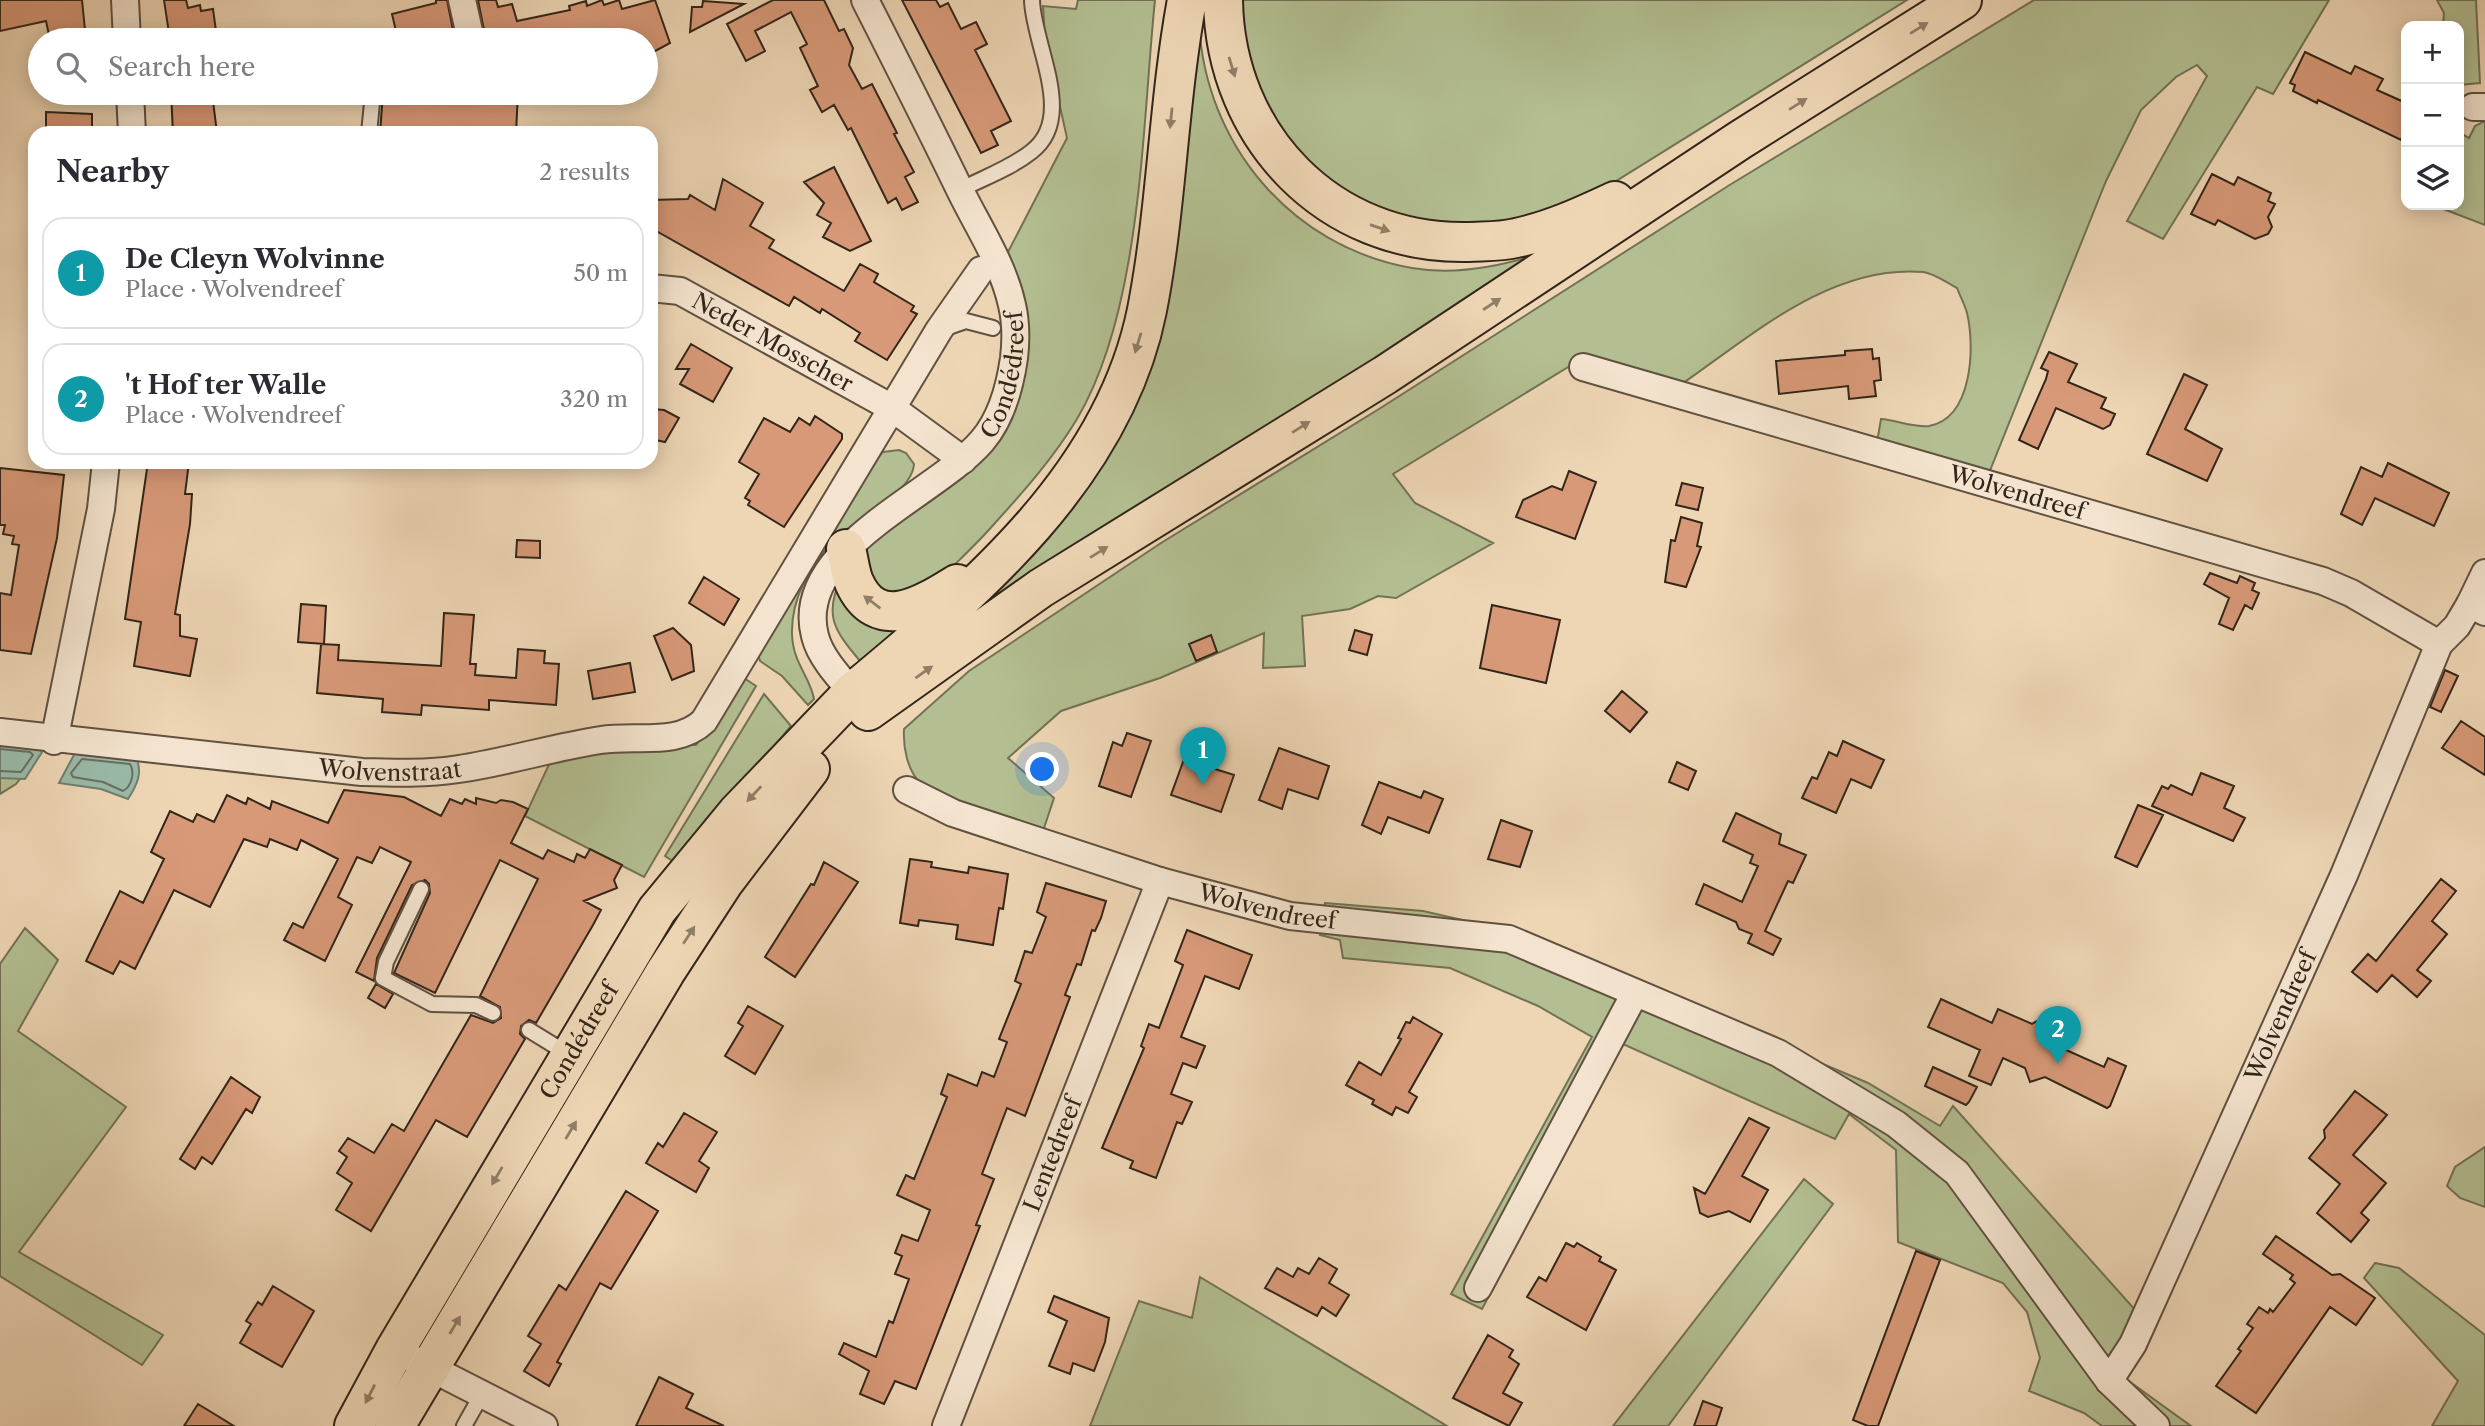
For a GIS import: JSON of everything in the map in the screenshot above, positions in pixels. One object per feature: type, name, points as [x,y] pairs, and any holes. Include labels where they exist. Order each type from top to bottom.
[{"type":"main road","points":[[860,702],[999,562],[1065,487],[1125,384],[1147,312],[1163,216],[1178,50],[1187,0]]},
{"type":"main road","points":[[1223,0],[1227,53],[1237,87],[1259,127],[1290,171],[1313,191],[1346,213],[1382,230],[1420,240],[1514,239],[1558,226],[1740,141]]},
{"type":"main road","points":[[860,702],[1385,375],[1740,141],[1962,0]]},
{"type":"main road","points":[[846,550],[853,581],[862,594],[879,609],[891,611],[919,606],[999,562]]},
{"type":"main road","name":"Condédreef","points":[[354,1426],[395,1350],[657,910],[737,813],[860,702]]},
{"type":"main road","name":"Condédreef","points":[[395,1426],[666,971],[724,882],[860,702]]},
{"type":"street","points":[[125,0],[126,28]]},
{"type":"street","points":[[463,0],[469,28]]},
{"type":"street","name":"Condédreef","points":[[860,702],[830,664],[815,637],[812,612],[818,585],[846,550],[963,460],[983,440],[998,415],[1008,387],[1015,329],[1005,283],[865,0]]},
{"type":"street","points":[[131,105],[132,126]]},
{"type":"street","name":"Condédreef","points":[[739,660],[939,330],[981,270]]},
{"type":"street","name":"Neder Mosscher","points":[[658,288],[680,290],[892,408],[963,460]]},
{"type":"street","name":"Wolvendreef","points":[[1583,367],[2323,581],[2351,593],[2439,644]]},
{"type":"street","points":[[54,741],[101,509],[105,469]]},
{"type":"street","name":"Wolvendreef","points":[[2109,1381],[2133,1344],[2344,875],[2439,644],[2477,608],[2485,573]]},
{"type":"street","name":"Wolvenstraat","points":[[0,732],[54,741],[362,772],[457,769],[596,741],[677,737],[694,731],[704,721],[739,660]]},
{"type":"street","name":"Wolvendreef","points":[[907,790],[953,813],[1160,881],[1290,916],[1509,940],[1634,995],[1778,1053],[1856,1097],[1920,1141],[1957,1173],[2109,1381],[2157,1426]]},
{"type":"street","name":"Lentedreef","points":[[946,1426],[1160,881]]},
{"type":"street","points":[[1478,1288],[1634,995]]},
{"type":"street","points":[[395,1350],[544,1426]]},
{"type":"lane","points":[[960,190],[1032,152],[1049,126],[1054,99],[1032,0]]},
{"type":"lane","points":[[370,126],[372,105]]},
{"type":"lane","name":"Condédreef","points":[[939,330],[966,321],[993,328]]},
{"type":"lane","points":[[421,889],[386,962],[383,978],[432,1004],[476,1005],[493,1013]]},
{"type":"lane","points":[[528,1030],[569,1055]]},
{"type":"lane","points":[[464,1426],[482,1394]]},
{"type":"shaded area","points":[[1078,0],[1155,0],[1136,216],[1115,325],[1098,375],[1077,419],[1028,486],[980,540],[925,591],[905,599],[881,601],[863,555],[871,542],[937,496],[974,465],[982,456],[1021,379],[1028,340],[1027,320],[1008,252],[1067,138],[1045,39],[1043,6],[1076,9]]},
{"type":"shaded area","points":[[1235,0],[1907,0],[1616,181],[1548,214],[1502,226],[1386,217],[1312,173],[1256,96]]},
{"type":"shaded area","points":[[2034,0],[2329,0],[2273,94],[2257,87],[2163,239],[2127,221],[2207,76],[2197,65],[2176,77],[2141,110],[2106,181],[1987,478],[1877,442],[1881,419],[1929,426],[1944,420],[1955,410],[1968,379],[1971,343],[1967,313],[1957,288],[1923,272],[1888,273],[1855,280],[1823,292],[1791,309],[1676,388],[1583,358],[1393,474],[1415,503],[1493,543],[1396,598],[1378,596],[1350,609],[1302,616],[1305,666],[1263,668],[1264,633],[1160,678],[1061,711],[1008,758],[1054,798],[1043,831],[944,799],[916,778],[907,758],[904,729],[969,671],[1161,543],[1379,409],[1728,186]]},
{"type":"shaded area","points":[[2437,0],[2476,0],[2480,83],[2464,85],[2464,21],[2443,21],[2444,13]]},
{"type":"shaded area","points":[[1199,23],[1205,67],[1218,109],[1237,148],[1262,183],[1293,213],[1329,238],[1368,256],[1412,268],[1451,271],[1527,258],[1564,247],[927,654],[1090,476]]},
{"type":"shaded area","points":[[2485,121],[2485,225],[2446,210],[2464,210],[2464,135],[2469,138],[2475,126]]},
{"type":"shaded area","points":[[899,450],[906,453],[914,464],[911,475],[894,495],[835,539],[810,571],[799,595],[792,634],[795,654],[814,699],[808,705],[782,676],[760,661],[758,654],[879,456],[883,452]]},
{"type":"shaded area","points":[[842,576],[910,621],[860,661],[834,622],[833,601]]},
{"type":"shaded area","points":[[744,678],[756,686],[644,877],[525,816],[552,758],[647,744],[696,745]]},
{"type":"shaded area","points":[[764,694],[791,726],[677,864],[665,856]]},
{"type":"shaded area","points":[[0,743],[33,762],[16,784],[0,794]]},
{"type":"shaded area","points":[[1325,903],[1423,911],[1506,930],[1868,1083],[1940,1126],[1953,1106],[2137,1312],[2126,1379],[2191,1426],[2102,1426],[2084,1413],[2029,1391],[2040,1358],[2027,1312],[2003,1283],[1898,1242],[1896,1150],[1849,1114],[1835,1139],[1623,1044],[1482,1309],[1451,1294],[1592,1037],[1538,1006],[1450,968],[1343,958],[1340,940],[1320,935]]},
{"type":"shaded area","points":[[25,928],[58,960],[18,1031],[126,1107],[19,1252],[163,1335],[142,1365],[0,1276],[0,964]]},
{"type":"shaded area","points":[[2485,1147],[2485,1207],[2460,1198],[2447,1186],[2455,1167]]},
{"type":"shaded area","points":[[1804,1179],[1833,1204],[1668,1426],[1613,1426]]},
{"type":"shaded area","points":[[2375,1263],[2399,1268],[2485,1335],[2485,1426],[2432,1426],[2458,1381],[2364,1278]]},
{"type":"shaded area","points":[[1200,1277],[1447,1426],[1090,1426],[1139,1301],[1192,1318]]},
{"type":"water","points":[[0,742],[40,745],[42,752],[25,779],[0,778]]},
{"type":"water","points":[[76,751],[136,757],[138,779],[128,799],[101,789],[59,783]]},
{"type":"building","points":[[0,0],[82,0],[85,28],[47,28],[46,21],[0,31]]},
{"type":"building","points":[[164,0],[186,0],[188,8],[200,5],[201,11],[213,9],[216,28],[168,28]]},
{"type":"building","points":[[436,0],[447,0],[453,28],[395,28],[392,14],[436,3]]},
{"type":"building","points":[[478,0],[496,0],[498,7],[512,4],[517,21],[570,10],[569,6],[586,1],[587,6],[602,0],[604,5],[619,0],[622,9],[655,0],[670,43],[658,50],[658,28],[484,28]]},
{"type":"building","points":[[773,0],[824,0],[839,31],[844,29],[853,48],[849,65],[862,89],[872,84],[897,133],[894,134],[914,172],[905,177],[918,202],[902,210],[896,198],[888,203],[851,128],[848,130],[834,105],[822,112],[810,90],[818,86],[800,48],[807,44],[791,12],[755,31],[765,51],[746,61],[727,24]]},
{"type":"building","points":[[902,0],[936,0],[940,7],[948,3],[961,29],[976,22],[987,44],[975,50],[1011,121],[991,131],[998,145],[981,153]]},
{"type":"building","points":[[703,1],[744,4],[690,32],[692,7],[702,7]]},
{"type":"building","points":[[2305,52],[2351,74],[2355,66],[2383,79],[2377,90],[2401,101],[2401,140],[2318,100],[2317,103],[2293,91],[2295,85],[2290,83]]},
{"type":"building","points":[[172,105],[214,105],[216,126],[173,126]]},
{"type":"building","points":[[382,105],[517,105],[516,126],[381,126]]},
{"type":"building","points":[[46,112],[92,114],[92,126],[46,126]]},
{"type":"building","points":[[834,167],[871,241],[850,251],[823,237],[831,223],[817,215],[824,203],[804,182]]},
{"type":"building","points":[[2212,174],[2234,185],[2238,177],[2271,193],[2268,201],[2275,204],[2268,217],[2272,227],[2268,234],[2255,239],[2218,220],[2215,225],[2191,214]]},
{"type":"building","points":[[723,179],[763,203],[750,226],[774,240],[769,248],[844,291],[860,264],[878,274],[874,282],[914,306],[911,311],[917,314],[887,360],[855,341],[860,333],[822,309],[820,313],[794,297],[789,306],[658,232],[658,200],[688,199],[690,195],[715,210]]},
{"type":"building","points":[[691,344],[732,368],[713,402],[680,384],[689,369],[676,369]]},
{"type":"building","points":[[1872,349],[1873,359],[1879,358],[1881,380],[1874,381],[1876,396],[1849,399],[1848,386],[1779,394],[1776,361],[1845,355],[1845,351]]},
{"type":"building","points":[[2049,352],[2077,364],[2068,382],[2106,398],[2101,408],[2115,414],[2110,425],[2103,429],[2056,408],[2038,449],[2019,440],[2046,379],[2048,371],[2041,368]]},
{"type":"building","points":[[2184,374],[2207,385],[2185,429],[2222,449],[2207,481],[2147,454]]},
{"type":"building","points":[[658,410],[679,418],[665,442],[658,440]]},
{"type":"building","points":[[815,416],[842,434],[842,439],[784,527],[748,505],[750,501],[745,498],[759,474],[739,462],[764,418],[790,432],[799,418],[810,425]]},
{"type":"building","points":[[2388,463],[2449,493],[2434,526],[2375,498],[2362,525],[2341,514],[2361,467],[2382,477]]},
{"type":"building","points":[[0,468],[64,475],[57,538],[31,654],[0,650],[0,593],[11,595],[19,545],[12,544],[14,536],[3,534],[5,525],[0,525]]},
{"type":"building","points":[[147,469],[188,469],[185,494],[192,494],[190,524],[175,614],[180,615],[180,636],[197,639],[190,676],[134,666],[141,622],[125,619]]},
{"type":"building","points":[[1569,471],[1596,482],[1575,539],[1516,517],[1523,500],[1552,486],[1562,490]]},
{"type":"building","points":[[1682,483],[1703,488],[1698,510],[1676,505]]},
{"type":"building","points":[[1681,517],[1702,523],[1697,546],[1701,547],[1686,587],[1665,582],[1671,540],[1675,541]]},
{"type":"building","points":[[517,540],[540,541],[540,558],[516,557]]},
{"type":"building","points":[[2210,573],[2237,583],[2240,576],[2255,583],[2252,590],[2259,593],[2252,609],[2245,605],[2233,630],[2219,624],[2229,598],[2204,584]]},
{"type":"building","points":[[704,577],[739,599],[724,625],[689,603]]},
{"type":"building","points":[[301,604],[326,606],[324,644],[298,642]]},
{"type":"building","points":[[1492,605],[1560,620],[1546,683],[1480,668]]},
{"type":"building","points":[[444,613],[474,615],[470,664],[476,664],[475,675],[516,678],[518,649],[545,651],[544,663],[559,664],[556,705],[489,700],[489,710],[422,705],[421,715],[382,712],[383,699],[317,693],[321,644],[339,645],[338,660],[441,666]]},
{"type":"building","points":[[673,628],[691,645],[694,671],[672,680],[654,636]]},
{"type":"building","points":[[1355,630],[1372,635],[1367,655],[1349,650]]},
{"type":"building","points":[[1211,635],[1217,652],[1196,661],[1189,644]]},
{"type":"building","points":[[630,663],[635,692],[593,699],[588,671]]},
{"type":"building","points":[[2445,670],[2458,676],[2441,712],[2430,707]]},
{"type":"building","points":[[1622,691],[1647,712],[1630,732],[1605,711]]},
{"type":"building","points":[[2461,721],[2485,737],[2485,775],[2442,748]]},
{"type":"building","points":[[1127,733],[1151,741],[1131,797],[1099,786],[1113,742],[1122,746]]},
{"type":"building","points":[[1843,741],[1884,760],[1871,788],[1851,779],[1836,813],[1802,798],[1812,777],[1817,779],[1829,752],[1837,756]]},
{"type":"building","points":[[1279,748],[1329,766],[1318,799],[1288,789],[1282,809],[1259,800]]},
{"type":"building","points":[[1187,751],[1214,761],[1212,768],[1234,775],[1221,812],[1171,795]]},
{"type":"building","points":[[1677,762],[1696,771],[1688,790],[1669,782]]},
{"type":"building","points":[[2201,773],[2234,786],[2224,808],[2245,818],[2233,841],[2152,806],[2162,786],[2168,789],[2171,785],[2192,795]]},
{"type":"building","points":[[1379,782],[1421,798],[1424,791],[1443,799],[1429,833],[1388,817],[1381,834],[1362,825]]},
{"type":"building","points":[[344,790],[404,797],[441,816],[450,799],[462,804],[465,799],[476,804],[476,798],[496,803],[501,800],[513,802],[528,809],[511,843],[543,859],[548,850],[574,862],[577,854],[585,858],[590,849],[622,865],[614,880],[617,888],[584,901],[601,910],[536,1023],[529,1020],[521,1026],[520,1034],[525,1039],[467,1137],[436,1120],[371,1231],[336,1210],[352,1183],[337,1173],[347,1157],[339,1151],[348,1138],[374,1153],[392,1124],[404,1131],[471,1015],[493,1023],[501,1018],[500,1007],[480,996],[538,879],[500,860],[435,993],[394,973],[430,893],[429,884],[425,880],[412,885],[377,958],[374,981],[356,972],[411,862],[380,847],[372,863],[357,857],[338,897],[352,905],[325,961],[284,940],[293,923],[303,928],[338,859],[301,840],[297,850],[270,839],[267,847],[244,839],[210,907],[174,890],[135,969],[120,961],[113,974],[86,961],[120,891],[143,903],[164,859],[151,852],[170,811],[193,822],[197,814],[214,822],[227,795],[246,804],[248,798],[270,809],[272,801],[328,823]]},
{"type":"building","points":[[2138,805],[2163,815],[2137,867],[2115,857]]},
{"type":"building","points":[[1736,813],[1781,834],[1779,844],[1806,855],[1793,883],[1788,881],[1765,931],[1781,939],[1773,955],[1748,943],[1752,934],[1739,929],[1736,922],[1696,904],[1704,884],[1742,902],[1758,866],[1750,863],[1753,855],[1723,841]]},
{"type":"building","points":[[1501,820],[1532,831],[1520,867],[1488,859]]},
{"type":"building","points":[[910,859],[932,862],[931,867],[968,873],[969,867],[1008,874],[1003,909],[999,908],[993,945],[956,939],[958,925],[919,920],[918,926],[900,923]]},
{"type":"building","points":[[824,862],[858,882],[795,977],[765,957],[811,884],[814,885]]},
{"type":"building","points":[[2441,879],[2456,891],[2432,921],[2447,934],[2417,970],[2431,981],[2417,997],[2392,975],[2377,992],[2352,972],[2368,954],[2376,961]]},
{"type":"building","points":[[1046,883],[1106,901],[1101,918],[1095,931],[1092,930],[1081,965],[1077,964],[1065,995],[1070,997],[1025,1116],[1007,1108],[982,1174],[994,1179],[976,1225],[980,1226],[916,1389],[895,1381],[884,1404],[860,1394],[869,1371],[839,1354],[844,1343],[876,1357],[889,1321],[893,1323],[909,1279],[895,1274],[902,1256],[895,1253],[902,1235],[918,1241],[930,1210],[897,1195],[906,1175],[914,1179],[947,1097],[941,1094],[948,1074],[977,1086],[982,1072],[994,1077],[1007,1042],[999,1039],[1021,984],[1015,981],[1025,951],[1032,953],[1046,917],[1037,912]]},
{"type":"building","points":[[1187,930],[1252,955],[1239,989],[1205,976],[1181,1037],[1205,1046],[1196,1068],[1183,1063],[1171,1094],[1192,1102],[1182,1124],[1177,1122],[1156,1178],[1130,1168],[1133,1161],[1102,1148],[1144,1048],[1141,1046],[1149,1024],[1159,1028],[1183,965],[1175,961]]},
{"type":"building","points":[[376,984],[393,994],[385,1008],[368,998]]},
{"type":"building","points":[[1941,999],[1992,1023],[1998,1009],[2032,1024],[2047,1015],[2048,1026],[2052,1027],[2046,1041],[2104,1067],[2108,1058],[2126,1066],[2110,1106],[2107,1108],[2045,1077],[2030,1082],[2025,1068],[2003,1058],[1991,1085],[1969,1076],[1980,1050],[1928,1027]]},
{"type":"building","points":[[748,1006],[783,1026],[755,1074],[725,1056],[743,1026],[738,1023]]},
{"type":"building","points":[[1413,1017],[1442,1034],[1409,1092],[1417,1097],[1408,1113],[1396,1107],[1392,1115],[1372,1104],[1374,1100],[1346,1085],[1359,1062],[1381,1075],[1401,1039],[1398,1038],[1406,1022],[1410,1023]]},
{"type":"building","points":[[1933,1067],[1977,1087],[1966,1105],[1925,1086]]},
{"type":"building","points":[[231,1077],[260,1097],[252,1113],[246,1109],[212,1164],[202,1157],[195,1169],[180,1159]]},
{"type":"building","points":[[2355,1091],[2387,1115],[2353,1155],[2386,1183],[2361,1213],[2369,1220],[2351,1242],[2317,1213],[2340,1184],[2309,1158],[2325,1138],[2324,1130]]},
{"type":"building","points":[[684,1113],[717,1132],[699,1161],[709,1168],[696,1192],[646,1163],[658,1143],[663,1147]]},
{"type":"building","points":[[1749,1118],[1769,1128],[1742,1176],[1768,1190],[1750,1222],[1729,1211],[1708,1217],[1700,1213],[1694,1188],[1705,1194]]},
{"type":"building","points":[[626,1191],[658,1211],[611,1289],[600,1283],[557,1362],[561,1364],[549,1386],[524,1371],[541,1344],[528,1336],[559,1285],[566,1290]]},
{"type":"building","points":[[2276,1236],[2332,1275],[2340,1274],[2375,1298],[2356,1325],[2330,1307],[2256,1413],[2216,1386],[2241,1351],[2238,1349],[2253,1328],[2247,1324],[2259,1307],[2268,1313],[2270,1309],[2273,1312],[2295,1283],[2290,1279],[2293,1275],[2263,1254]]},
{"type":"building","points":[[1566,1243],[1574,1247],[1577,1243],[1601,1257],[1599,1261],[1616,1270],[1586,1330],[1527,1297],[1539,1277],[1546,1281]]},
{"type":"building","points":[[1916,1251],[1940,1260],[1878,1426],[1868,1426],[1853,1420]]},
{"type":"building","points":[[1319,1258],[1337,1269],[1329,1283],[1349,1295],[1336,1316],[1322,1307],[1317,1316],[1265,1288],[1277,1268],[1293,1277],[1298,1268],[1309,1274]]},
{"type":"building","points":[[273,1286],[314,1311],[282,1367],[240,1343],[251,1324],[246,1321],[258,1302],[262,1305]]},
{"type":"building","points":[[1054,1296],[1109,1318],[1105,1342],[1094,1371],[1073,1363],[1070,1374],[1049,1366],[1067,1321],[1048,1312]]},
{"type":"building","points":[[1488,1335],[1513,1350],[1509,1357],[1519,1364],[1503,1393],[1522,1403],[1509,1426],[1453,1398]]},
{"type":"building","points":[[659,1377],[693,1394],[686,1408],[724,1426],[636,1426]]},
{"type":"building","points":[[1703,1401],[1722,1408],[1716,1426],[1694,1426]]},
{"type":"building","points":[[198,1404],[234,1426],[184,1426]]},
{"type":"place","name":"De Cleyn Wolvinne","points":[[1203,785]]},
{"type":"place","name":"'t Hof ter Walle","points":[[2058,1064]]}]
